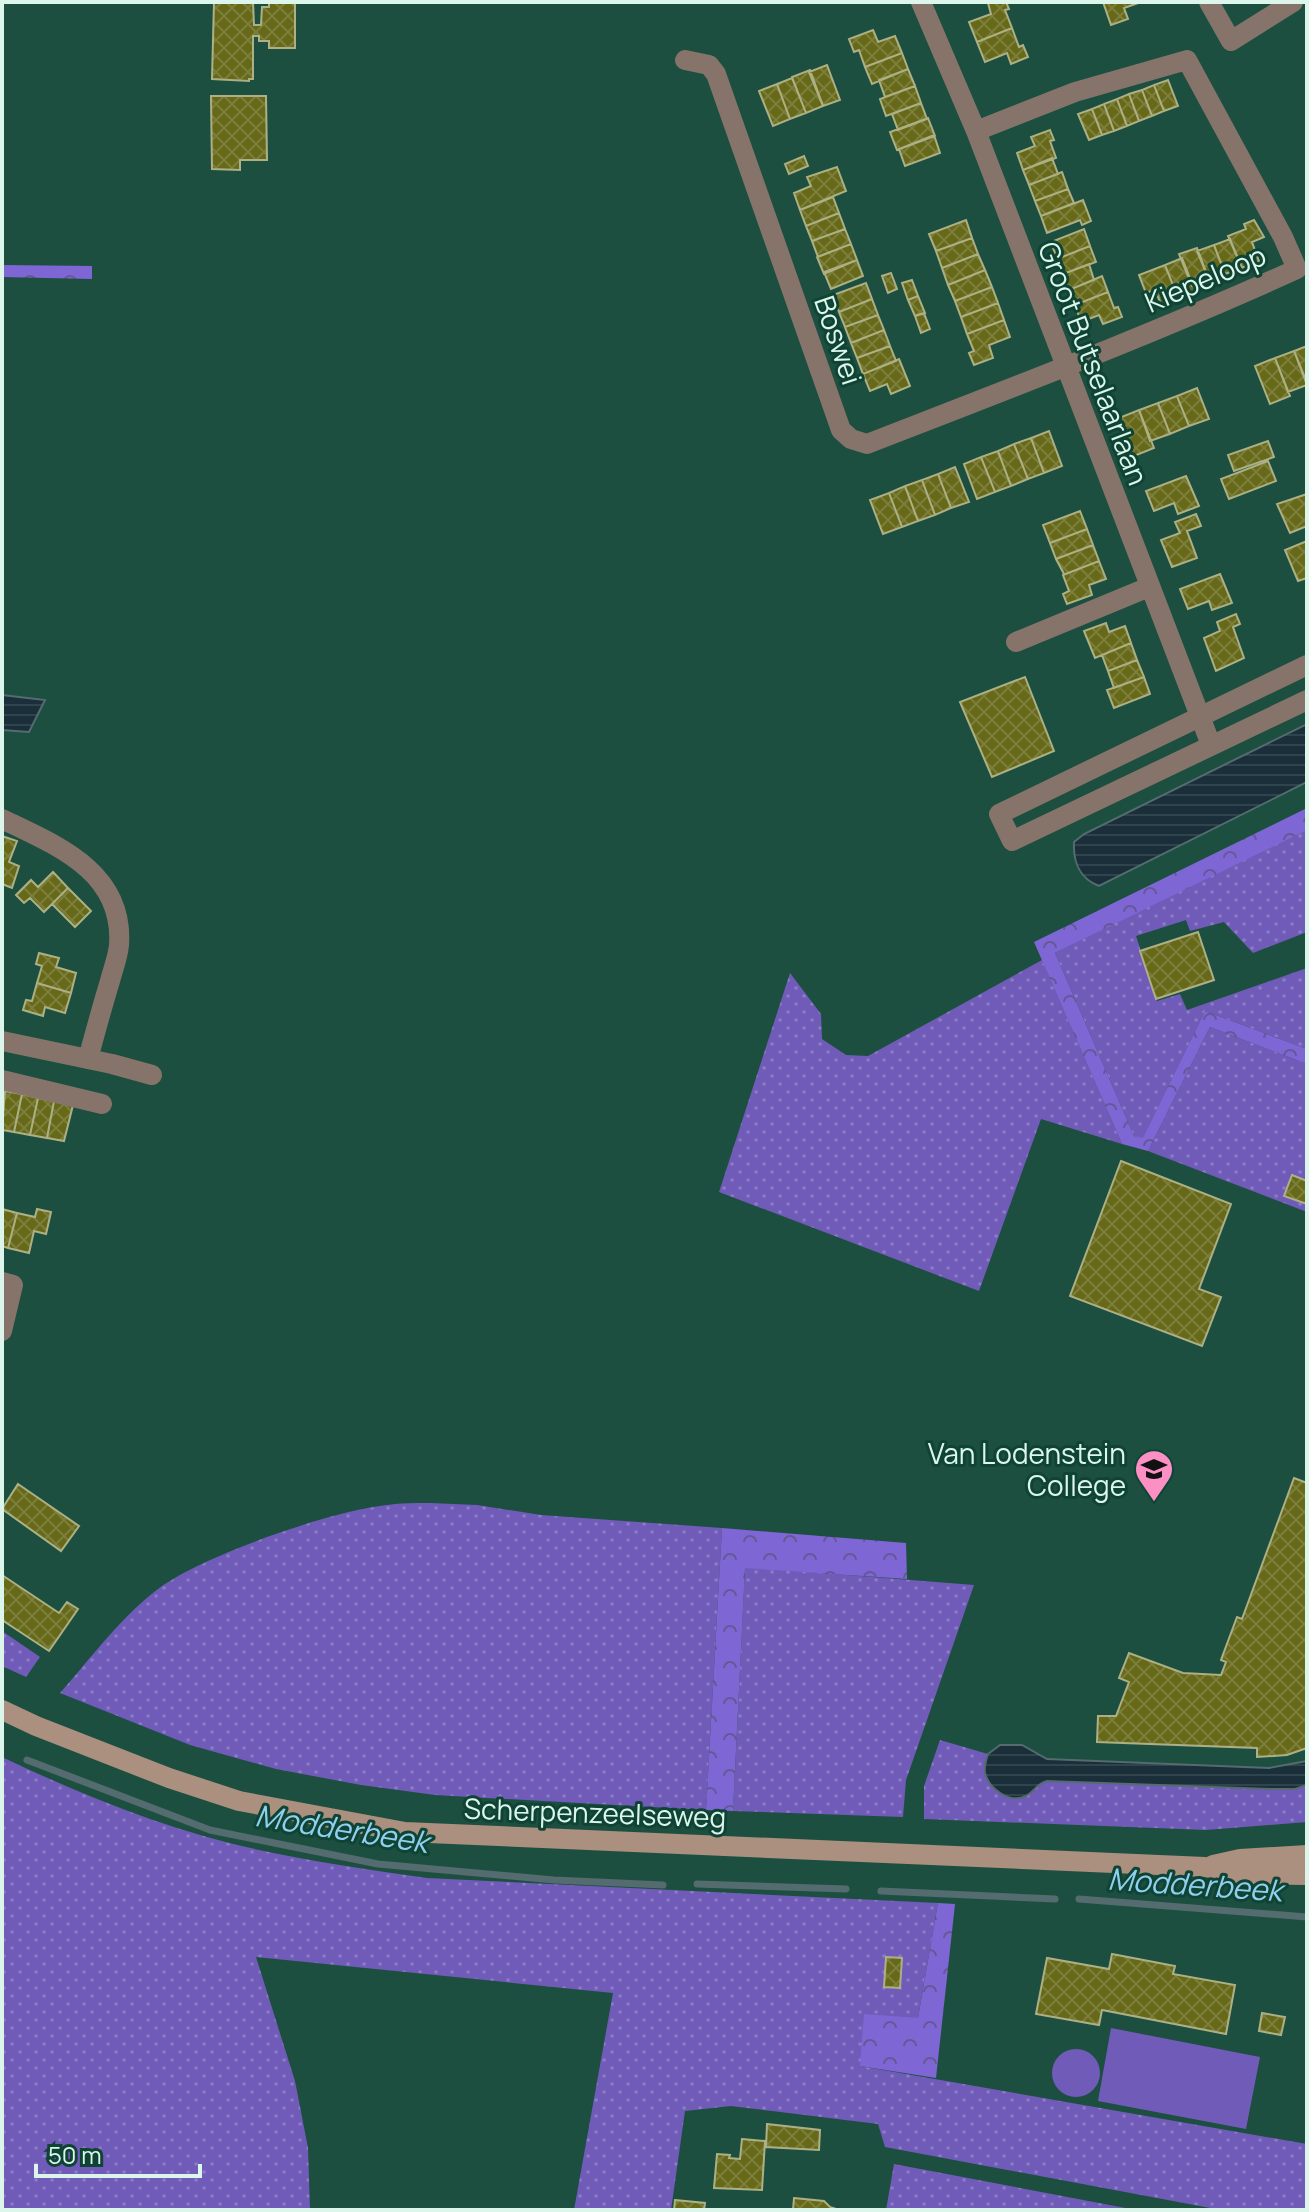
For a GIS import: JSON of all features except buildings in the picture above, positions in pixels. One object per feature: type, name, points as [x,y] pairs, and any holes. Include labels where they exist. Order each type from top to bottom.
[{"type":"main road","name":"Scherpenzeelseweg","points":[[2,1710],[169,1778],[239,1801],[405,1832],[1205,1867],[1242,1874],[1307,1875]]},
{"type":"main road","name":"Scherpenzeelseweg","points":[[1205,1867],[1240,1859],[1307,1855]]},
{"type":"street","name":"Groot Butselaarlaan","points":[[921,2],[976,131],[1211,745]]},
{"type":"street","points":[[1209,2],[1231,41],[1293,2]]},
{"type":"street","name":"Boswei","points":[[685,60],[709,65],[716,74],[841,430],[851,439],[867,444],[1065,368]]},
{"type":"street","name":"Kiepeloop","points":[[976,131],[1075,92],[1187,60],[1283,237],[1297,269],[1219,305],[1065,368]]},
{"type":"street","points":[[1016,642],[1149,587]]},
{"type":"street","points":[[1307,665],[999,814],[1012,841],[1307,700]]},
{"type":"street","points":[[2,819],[56,845],[89,869],[107,889],[118,913],[119,947],[88,1059]]},
{"type":"street","points":[[2,1041],[152,1075]]},
{"type":"street","points":[[2,1080],[102,1104]]},
{"type":"street","points":[[2,1282],[13,1285],[2,1331]]},
{"type":"shaded area","points":[[1306,828],[1307,932],[1253,953],[1224,922],[1190,931],[1186,920],[1136,936],[1157,1001],[1180,994],[1187,1010],[1307,968],[1307,1049],[1205,1011],[1143,1139],[1134,1136],[1055,953]]},
{"type":"shaded area","points":[[1042,960],[1122,1144],[1041,1119],[979,1291],[719,1192],[790,973],[821,1014],[822,1039],[846,1055],[868,1056]]},
{"type":"shaded area","points":[[1210,1027],[1307,1064],[1307,1212],[1148,1151]]},
{"type":"shaded area","points":[[403,1503],[477,1505],[541,1515],[722,1528],[706,1810],[435,1795],[361,1785],[276,1769],[190,1745],[60,1693],[134,1609],[162,1586],[183,1574],[239,1548],[303,1525],[363,1509]]},
{"type":"shaded area","points":[[745,1567],[974,1585],[906,1780],[903,1817],[733,1811]]},
{"type":"shaded area","points":[[2,1631],[40,1657],[26,1677],[2,1666]]},
{"type":"shaded area","points":[[940,1740],[988,1754],[988,1781],[998,1790],[1014,1795],[1024,1797],[1041,1782],[1047,1781],[1270,1789],[1295,1789],[1307,1785],[1307,1822],[1206,1830],[924,1819],[924,1786]]},
{"type":"shaded area","points":[[2,1757],[96,1799],[160,1823],[259,1850],[343,1866],[427,1878],[938,1903],[918,2018],[860,2066],[1307,2144],[1307,2210],[1221,2210],[885,2147],[878,2124],[731,2106],[685,2111],[671,2210],[574,2210],[613,1993],[256,1957],[295,2081],[308,2148],[310,2210],[2,2210]]},
{"type":"shaded area","points":[[1111,2028],[1260,2057],[1246,2129],[1098,2101]]},
{"type":"shaded area","points":[[1076,2049],[1093,2056],[1100,2073],[1093,2090],[1076,2097],[1059,2090],[1052,2073],[1059,2056]]},
{"type":"shaded area","points":[[894,2164],[1136,2210],[886,2210]]},
{"type":"green space","points":[[2,265],[92,266],[92,279],[2,277]]},
{"type":"green space","points":[[1307,808],[1307,830],[1055,953],[1134,1136],[1143,1138],[1205,1011],[1307,1049],[1307,1064],[1210,1027],[1148,1151],[1122,1144],[1034,942]]},
{"type":"green space","points":[[722,1528],[906,1543],[907,1579],[745,1568],[733,1811],[706,1810]]},
{"type":"green space","points":[[938,1903],[955,1904],[936,2078],[860,2066],[864,2014],[918,2018]]},
{"type":"water","points":[[2,695],[45,700],[29,732],[2,730]]},
{"type":"water","points":[[1307,724],[1307,782],[1099,886],[1082,874],[1076,863],[1074,842],[1084,834]]},
{"type":"water","points":[[1000,1745],[1022,1745],[1047,1759],[1269,1768],[1307,1761],[1307,1785],[1295,1789],[1270,1789],[1047,1781],[1026,1796],[1013,1798],[1001,1794],[985,1773],[988,1754]]},
{"type":"waterway","name":"Modderbeek","points":[[27,1760],[210,1830],[378,1864],[554,1880],[663,1885]]},
{"type":"waterway","name":"Modderbeek","points":[[697,1884],[846,1889]]},
{"type":"waterway","name":"Modderbeek","points":[[881,1891],[1055,1899]]},
{"type":"waterway","name":"Modderbeek","points":[[1079,1899],[1307,1917]]},
{"type":"place","name":"Van Lodenstein College","points":[[1154,1503]]}]
